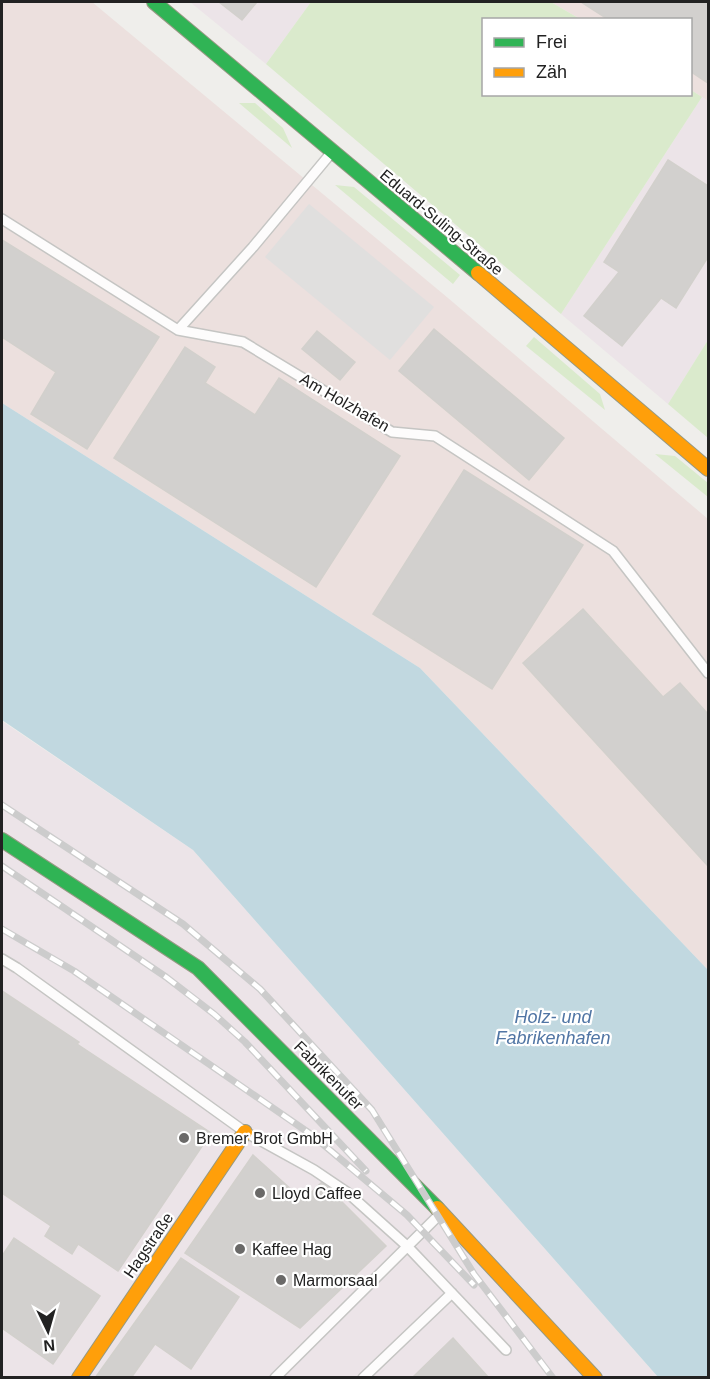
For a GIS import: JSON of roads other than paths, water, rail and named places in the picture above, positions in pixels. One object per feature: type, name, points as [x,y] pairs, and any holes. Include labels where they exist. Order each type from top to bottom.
[{"type":"street","name":"Eduard-Suling-Straße","points":[[154,2],[708,469]]},
{"type":"street","name":"Fabrikenufer","points":[[2,840],[198,968],[441,1213],[595,1377]]},
{"type":"street","name":"Hagstraße","points":[[79,1377],[245,1132]]},
{"type":"lane","points":[[178,330],[253,247],[332,152]]},
{"type":"lane","name":"Am Holzhafen","points":[[2,219],[178,330],[243,342],[392,432],[435,436],[613,551],[708,673]]},
{"type":"lane","points":[[2,959],[245,1132],[314,1170],[348,1193],[407,1246],[506,1350]]},
{"type":"lane","points":[[275,1377],[441,1213]]},
{"type":"lane","points":[[363,1377],[452,1293]]},
{"type":"water","name":"Holz- und Fabrikenhafen","points":[[2,403],[420,668],[708,970],[708,1377],[658,1377],[193,850],[2,720]]},
{"type":"railway","points":[[2,805],[183,924],[260,989],[372,1110],[474,1274],[553,1378]]},
{"type":"railway","points":[[2,866],[166,977],[214,1014],[245,1042],[366,1171]]},
{"type":"railway","points":[[2,929],[74,971],[312,1135],[407,1215],[474,1285]]},
{"type":"place","name":"Bremer Brot GmbH","points":[[184,1138]]},
{"type":"place","name":"Lloyd Caffee","points":[[260,1193]]},
{"type":"place","name":"Kaffee Hag","points":[[240,1249]]},
{"type":"place","name":"Marmorsaal","points":[[281,1280]]}]
